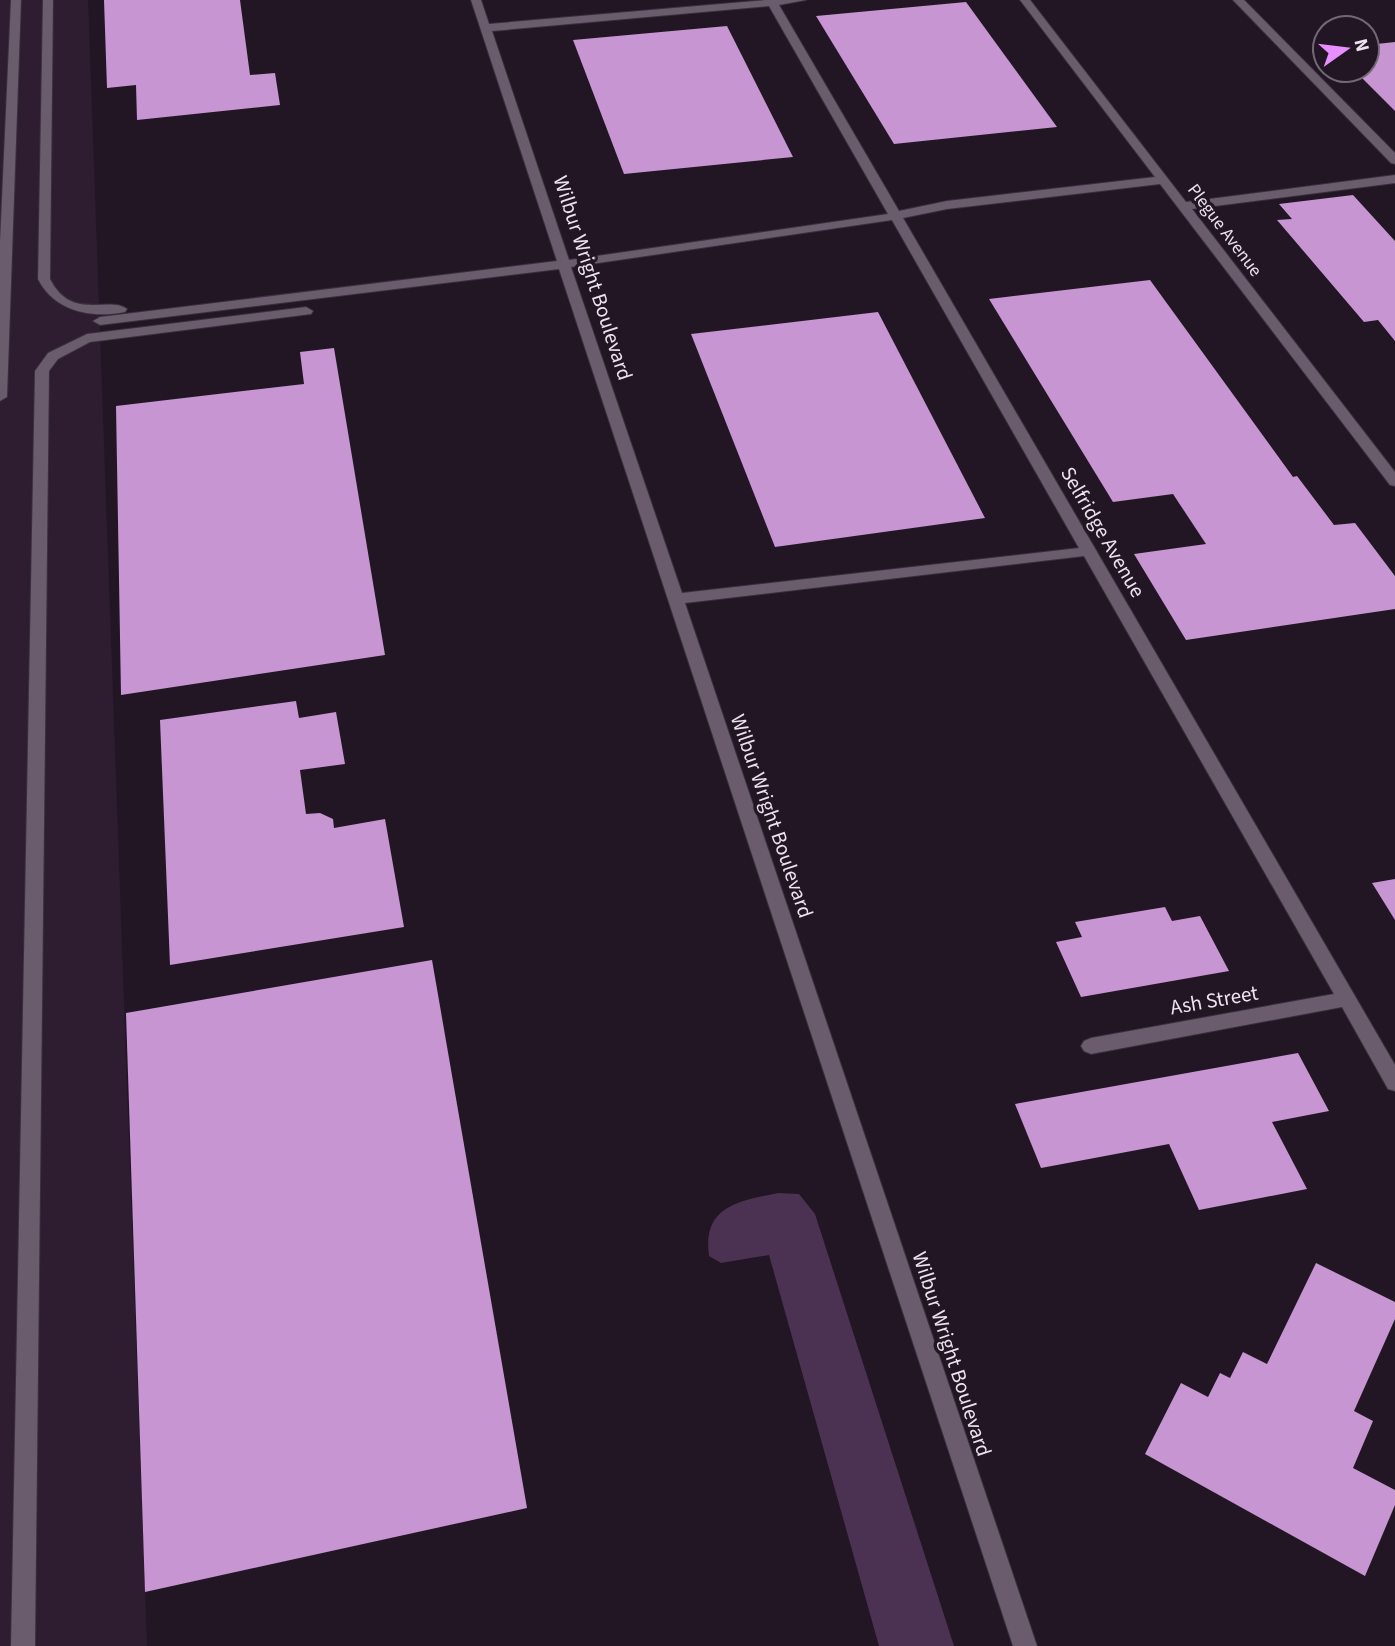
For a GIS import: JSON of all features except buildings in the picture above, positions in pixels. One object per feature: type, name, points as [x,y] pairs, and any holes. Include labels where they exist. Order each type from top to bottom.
[{"type":"street","points":[[0,397],[16,0]]},
{"type":"street","points":[[48,0],[44,279],[51,294],[72,305],[112,310],[304,288]]},
{"type":"street","name":"Wilbur Wright Boulevard","points":[[476,0],[1026,1646]]},
{"type":"street","points":[[486,28],[801,0]]},
{"type":"street","name":"Plegue Avenue","points":[[1025,0],[1395,482]]},
{"type":"street","points":[[1238,0],[1395,160]]},
{"type":"street","name":"Selfridge Avenue","points":[[773,3],[1395,1083]]},
{"type":"street","points":[[1185,206],[1395,179]]},
{"type":"street","points":[[100,321],[565,264],[897,215],[947,205],[1164,180]]},
{"type":"street","points":[[23,1646],[42,371],[52,356],[87,338],[306,311]]},
{"type":"street","points":[[675,599],[1090,551]]},
{"type":"street","name":"Ash Street","points":[[1091,1046],[1346,999]]},
{"type":"shaded area","points":[[0,0],[88,0],[147,1646],[0,1646]]},
{"type":"shaded area","points":[[778,1193],[799,1194],[815,1214],[954,1646],[879,1646],[769,1255],[721,1263],[709,1256],[708,1239],[717,1216],[737,1203]]}]
